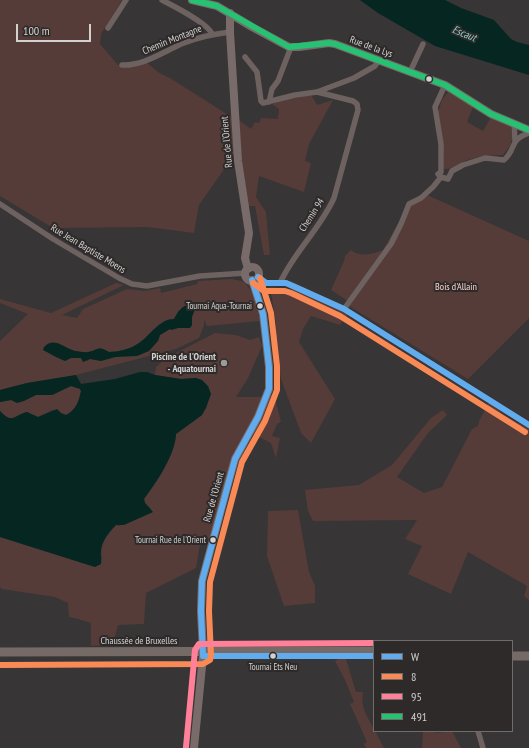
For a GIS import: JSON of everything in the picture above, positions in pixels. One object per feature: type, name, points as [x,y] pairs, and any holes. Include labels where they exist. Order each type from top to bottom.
[{"type":"main road","name":"Chaussée de Bruxelles","points":[[0,657],[373,651]]},
{"type":"main road","points":[[513,651],[529,651]]},
{"type":"main road","name":"Chaussée de Bruxelles","points":[[0,652],[373,656]]},
{"type":"main road","points":[[513,656],[529,656]]},
{"type":"street","points":[[108,28],[126,0]]},
{"type":"street","points":[[162,0],[199,22],[211,31],[212,34]]},
{"type":"street","points":[[192,0],[217,6],[281,43],[291,47],[278,81],[272,89],[269,102]]},
{"type":"street","name":"Rue de l'Orient","points":[[230,13],[237,152],[249,233],[245,258],[247,271]]},
{"type":"street","name":"Chemin Montagne","points":[[122,65],[127,66],[145,61],[182,44],[212,34],[230,32]]},
{"type":"street","name":"Rue de la Lys","points":[[291,47],[329,43],[379,60],[445,85],[491,114],[514,123],[529,132]]},
{"type":"street","points":[[410,72],[422,44]]},
{"type":"street","points":[[245,57],[257,72],[261,102],[264,103],[296,95],[317,92],[354,78],[375,66],[379,60]]},
{"type":"street","points":[[441,177],[438,174],[441,172],[441,144],[435,107],[445,85]]},
{"type":"street","name":"Chemin 94","points":[[280,283],[297,254],[328,211],[334,197],[358,110],[357,104],[353,101],[317,92]]},
{"type":"street","points":[[514,123],[515,141]]},
{"type":"street","points":[[441,177],[448,179],[452,171],[463,165],[485,158],[504,160],[508,157],[515,141],[520,136],[529,132]]},
{"type":"street","points":[[344,309],[391,244],[409,204],[421,198],[441,177]]},
{"type":"street","name":"Rue Jean Baptiste Moens","points":[[0,204],[53,239],[119,278],[132,284],[147,286],[200,276],[247,271]]},
{"type":"street","points":[[255,279],[259,272],[253,267],[247,271],[248,279],[255,279],[266,283],[280,283],[294,286],[344,309],[529,425]]},
{"type":"street","name":"Rue de l'Orient","points":[[194,748],[203,654],[202,586],[235,459],[258,417],[269,389],[269,367],[263,314],[255,279]]},
{"type":"street","points":[[478,732],[483,748]]},
{"type":"green space","points":[[0,0],[122,0],[101,34],[100,44],[118,65],[127,66],[145,61],[159,73],[170,78],[233,118],[234,155],[199,205],[194,233],[148,227],[53,228],[0,196]]},
{"type":"green space","points":[[448,92],[473,107],[467,122],[483,131],[491,117],[510,125],[512,138],[503,155],[475,158],[467,160],[451,168],[444,169],[443,141],[438,112],[442,100]]},
{"type":"green space","points":[[305,96],[312,96],[317,105],[333,100],[309,144],[305,161],[311,163],[304,192],[259,176],[256,197],[266,212],[270,255],[264,255],[255,206],[247,206],[235,117],[251,129],[255,122],[259,123],[261,118],[278,119],[279,109],[272,104]]},
{"type":"green space","name":"Bois d'Allain","points":[[425,194],[529,241],[529,318],[468,379],[349,306],[350,303],[348,301],[331,290],[345,256],[351,250],[362,255],[383,250],[409,204]]},
{"type":"green space","points":[[231,279],[239,280],[245,283],[249,287],[253,296],[260,321],[207,326],[204,319],[204,325],[199,338],[176,349],[76,375],[27,383],[0,390],[0,341],[28,314],[0,303],[0,299],[51,313],[116,283],[124,285],[62,315],[77,318],[83,309],[127,289],[145,291],[160,288],[161,293],[197,284],[198,281]],"holes":[[[179,310],[192,317],[192,325],[190,328],[170,329],[160,335],[158,341],[116,357],[108,359],[90,359],[87,361],[81,358],[58,358],[56,356],[58,343],[64,347],[81,353],[88,353],[100,348],[109,352],[124,350],[139,343],[159,325],[174,319]]]},
{"type":"green space","points":[[270,287],[298,290],[348,314],[340,325],[311,316],[303,329],[299,342],[335,399],[311,443],[301,433],[281,379],[275,343],[276,323]]},
{"type":"green space","points":[[215,333],[236,335],[250,340],[259,337],[262,346],[248,378],[236,397],[265,397],[231,464],[210,539],[201,539],[196,568],[146,593],[144,624],[118,625],[113,644],[91,646],[91,623],[69,617],[68,603],[55,597],[2,589],[0,587],[0,537],[95,567],[102,558],[101,553],[104,540],[116,525],[119,526],[151,509],[145,503],[144,499],[169,459],[173,450],[176,434],[202,415],[196,378],[181,379],[155,375],[156,367],[166,358]]},
{"type":"green space","points":[[71,386],[80,389],[81,391],[75,408],[66,415],[52,410],[38,417],[27,412],[11,418],[4,415],[0,411],[0,402],[11,400],[17,402],[36,395],[52,395]]},
{"type":"green space","points":[[274,394],[281,422],[277,424],[272,436],[280,438],[276,458],[271,443],[251,433],[270,396]]},
{"type":"green space","points":[[489,402],[504,415],[529,429],[529,600],[524,596],[527,586],[468,552],[451,594],[408,574],[422,546],[405,539],[417,520],[313,521],[308,511],[305,490],[359,485],[392,465],[431,418],[443,410],[447,415],[428,433],[397,477],[424,493],[442,487],[472,429],[478,426]]},
{"type":"green space","points":[[298,510],[309,572],[315,586],[315,603],[284,606],[267,556],[268,511]]},
{"type":"green space","points":[[338,659],[346,659],[356,692],[363,692],[363,707],[373,727],[373,732],[376,732],[384,748],[366,748],[364,744],[367,742],[350,704],[354,702],[335,661]]},
{"type":"green space","points":[[423,732],[453,732],[461,748],[422,748]]},
{"type":"water","name":"Escaut","points":[[360,0],[445,0],[461,8],[494,20],[511,39],[529,45],[529,75],[435,46],[378,13]]},
{"type":"water","points":[[190,304],[195,309],[190,328],[170,329],[160,335],[158,341],[149,351],[137,356],[115,357],[101,361],[90,359],[83,362],[81,358],[71,358],[65,361],[43,350],[48,344],[55,343],[71,350],[84,352],[100,348],[109,352],[124,350],[139,343],[159,325],[174,319],[182,308]]},
{"type":"water","points":[[140,372],[181,379],[196,378],[202,380],[208,386],[211,394],[202,415],[176,434],[169,460],[144,499],[145,503],[153,512],[124,525],[116,525],[102,544],[101,564],[95,567],[0,537],[0,411],[4,415],[11,418],[27,412],[38,417],[57,409],[66,415],[72,411],[76,405],[81,391],[80,389],[71,386],[52,395],[36,395],[17,403],[11,400],[0,402],[0,390],[27,383],[76,375],[81,384],[115,379]]},
{"type":"transit line","name":"491","points":[[192,0],[217,6],[289,47],[329,43],[335,44],[445,85],[491,114],[529,130]]},
{"type":"transit line","name":"W","points":[[258,277],[266,283],[286,283],[344,309],[529,425]]},
{"type":"transit line","name":"8","points":[[0,665],[203,664],[210,660],[210,582],[242,462],[265,421],[277,390],[277,366],[271,313],[260,278]]},
{"type":"transit line","name":"W","points":[[203,656],[201,611],[202,581],[235,459],[258,417],[269,389],[269,367],[263,314],[252,280]]},
{"type":"transit line","name":"8","points":[[253,283],[264,291],[285,291],[291,293],[340,316],[525,432]]},
{"type":"transit line","name":"95","points":[[186,747],[195,650],[199,644],[373,643]]},
{"type":"transit line","name":"W","points":[[203,656],[373,656]]},
{"type":"place","name":"Tournai Aqua-Tournai","points":[[260,306]]},
{"type":"place","name":"Piscine de l'Orient - Aquatournai","points":[[224,363]]},
{"type":"place","name":"Tournai Rue de l'Orient","points":[[213,540]]},
{"type":"place","name":"Tournai Ets Neu","points":[[273,656]]}]
